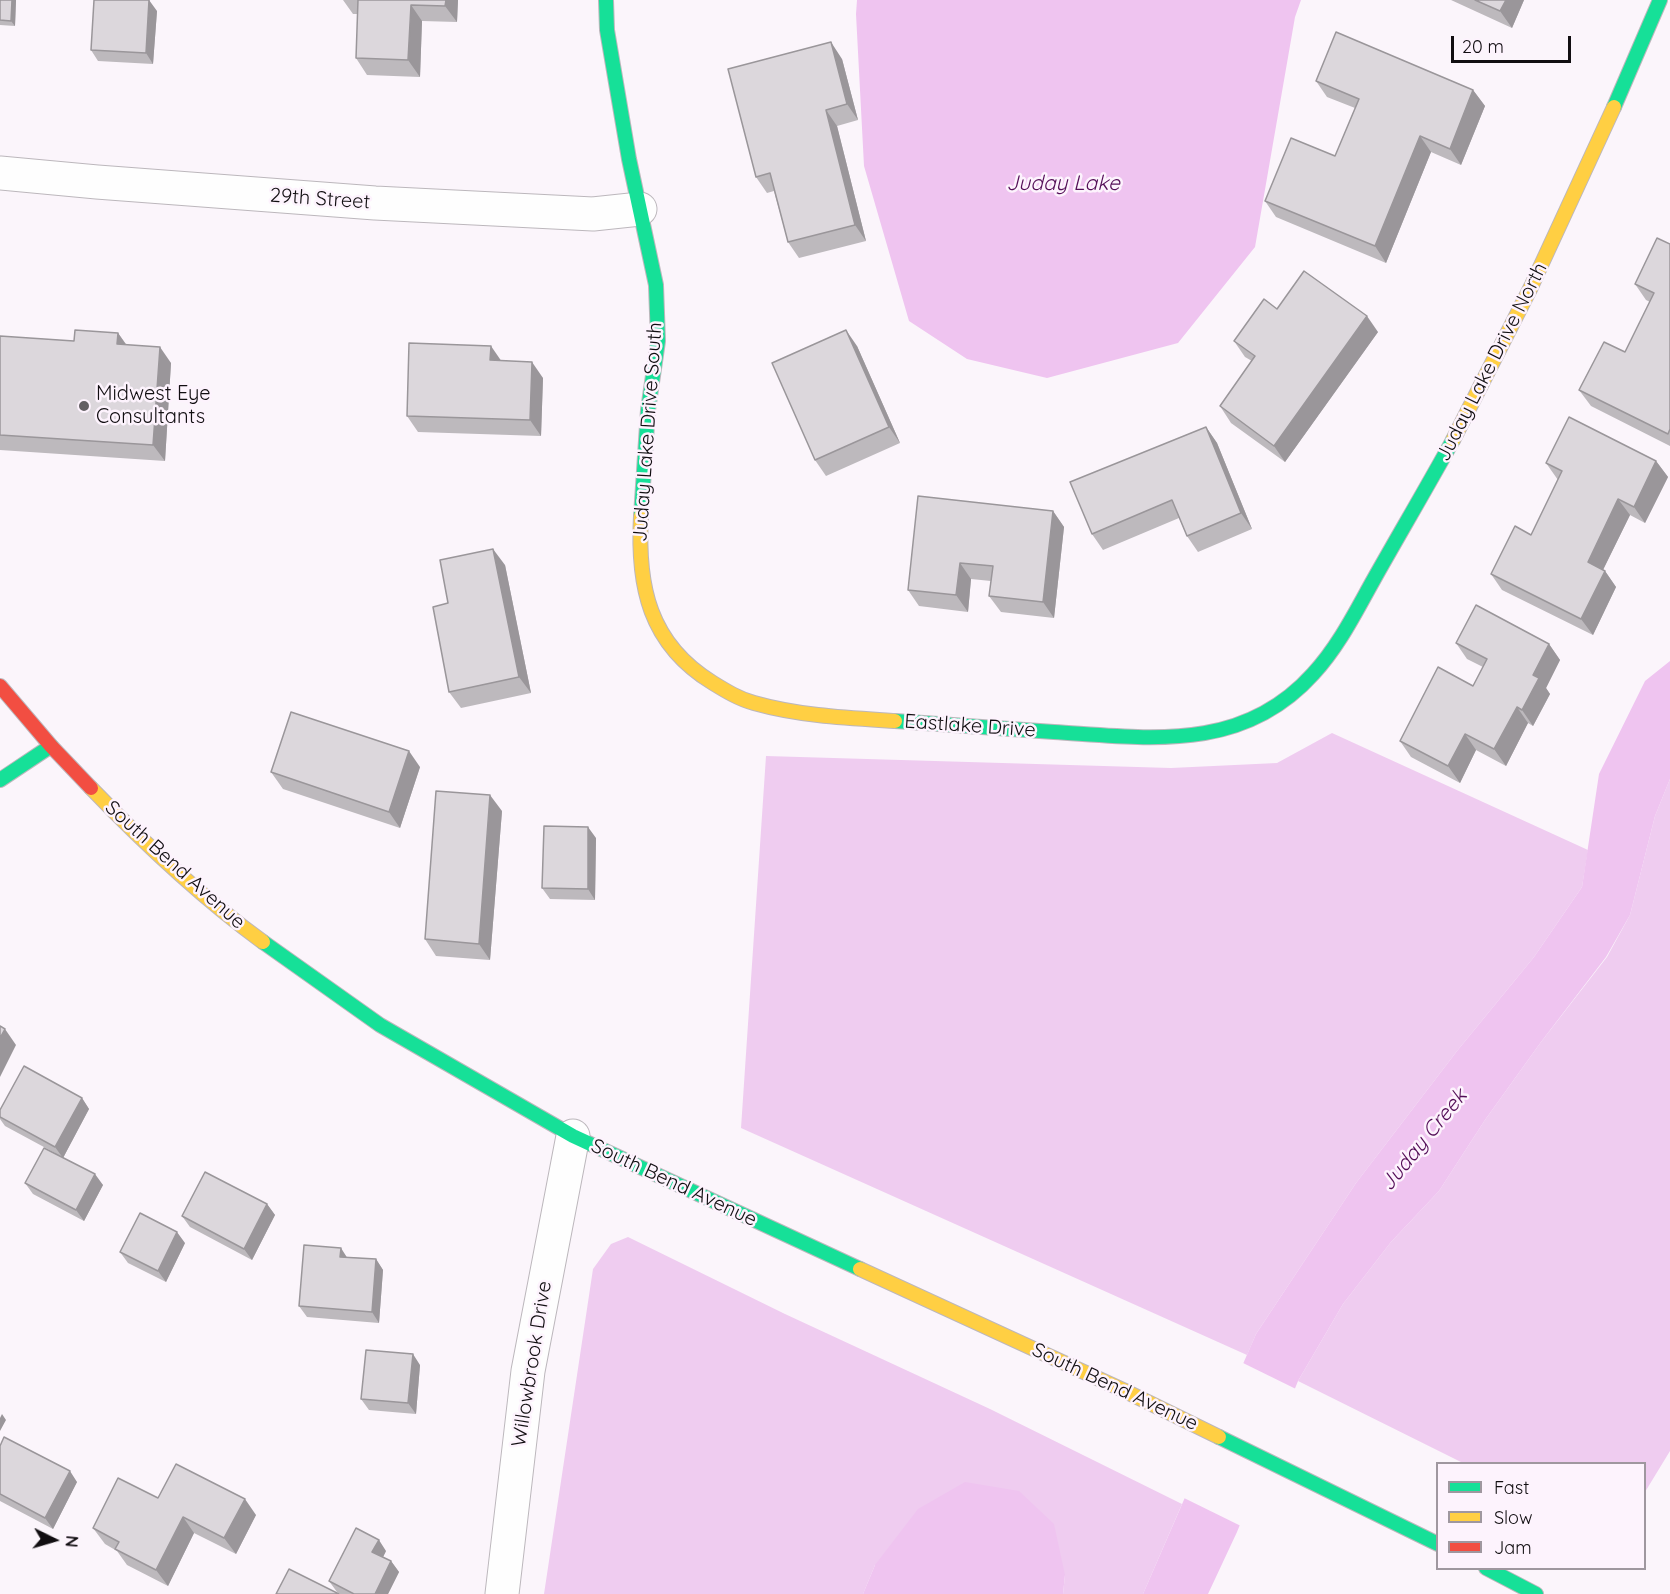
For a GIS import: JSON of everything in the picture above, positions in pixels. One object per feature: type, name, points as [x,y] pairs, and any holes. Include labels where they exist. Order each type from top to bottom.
[{"type":"street","name":"Juday Lake Drive South","points":[[606,0],[607,30],[629,159],[656,285],[658,341],[648,410],[639,550],[645,595],[659,630],[670,645]]},
{"type":"street","name":"Juday Lake Drive North","points":[[1284,701],[1321,668],[1408,521],[1484,383],[1563,223],[1660,0]]},
{"type":"street","name":"29th Street","points":[[0,173],[375,203],[593,214],[640,209]]},
{"type":"street","name":"Eastlake Drive","points":[[670,645],[695,672],[733,694],[753,703],[821,716],[1148,738],[1202,735],[1245,722],[1284,701]]},
{"type":"street","name":"South Bend Avenue","points":[[0,686],[51,746],[121,819],[224,914],[380,1025],[573,1136],[1123,1390],[1436,1543]]},
{"type":"street","points":[[0,780],[51,746]]},
{"type":"street","name":"Willowbrook Drive","points":[[502,1594],[528,1371],[573,1136]]},
{"type":"street","points":[[1488,1570],[1536,1594]]},
{"type":"shaded area","points":[[1332,733],[1588,850],[1582,887],[1534,957],[1457,1051],[1356,1183],[1256,1334],[1247,1355],[741,1128],[766,756],[1171,768],[1277,763]]},
{"type":"shaded area","points":[[1670,779],[1670,1451],[1646,1490],[1646,1462],[1461,1462],[1298,1381],[1343,1304],[1391,1242],[1439,1191],[1485,1120],[1541,1042],[1607,957],[1630,915],[1655,816]]},
{"type":"shaded area","points":[[628,1237],[785,1314],[990,1409],[1182,1504],[1143,1594],[1063,1594],[1065,1575],[875,1565],[863,1594],[544,1594],[593,1269],[611,1244]]},
{"type":"water","name":"Juday Lake","points":[[857,0],[1301,0],[1295,17],[1255,247],[1178,343],[1047,378],[967,359],[909,321],[864,166]]},
{"type":"water","name":"Juday Creek","points":[[1670,661],[1670,779],[1655,816],[1630,915],[1606,957],[1485,1120],[1439,1191],[1391,1242],[1343,1304],[1298,1381],[1237,1532],[1208,1594],[1143,1594],[1256,1334],[1356,1183],[1457,1051],[1534,957],[1582,887],[1599,774],[1645,681]]},
{"type":"water","points":[[965,1482],[1019,1491],[1054,1524],[1065,1575],[1063,1594],[863,1594],[875,1565],[918,1509]]},
{"type":"pier","points":[[1241,1362],[1298,1390],[1243,1527],[1182,1497]]},
{"type":"building","points":[[0,0],[12,0],[11,21],[0,20]]},
{"type":"building","points":[[94,0],[149,0],[146,53],[91,50]]},
{"type":"building","points":[[358,0],[446,0],[445,6],[411,5],[408,60],[356,58]]},
{"type":"building","points":[[1475,0],[1506,0],[1500,11]]},
{"type":"building","points":[[1336,32],[1473,90],[1450,149],[1420,136],[1375,246],[1265,201],[1291,138],[1335,156],[1359,99],[1316,81]]},
{"type":"building","points":[[831,42],[847,104],[826,110],[855,225],[788,242],[770,173],[756,177],[728,69]]},
{"type":"building","points":[[1657,238],[1670,244],[1670,429],[1668,434],[1579,390],[1604,342],[1625,352],[1654,293],[1635,284]]},
{"type":"building","points":[[1304,271],[1367,316],[1274,446],[1220,406],[1255,356],[1234,341],[1264,299],[1277,309]]},
{"type":"building","name":"Midwest Eye Consultants","points":[[75,330],[118,333],[117,344],[160,347],[153,445],[0,435],[0,336],[74,341]]},
{"type":"building","points":[[846,330],[889,427],[815,460],[772,363]]},
{"type":"building","points":[[409,343],[491,346],[490,360],[532,362],[530,420],[407,416]]},
{"type":"building","points":[[1569,417],[1656,461],[1634,507],[1618,499],[1588,562],[1605,571],[1581,619],[1491,574],[1515,526],[1531,535],[1562,471],[1546,463]]},
{"type":"building","points":[[1206,427],[1241,513],[1187,536],[1172,500],[1092,534],[1070,482]]},
{"type":"building","points":[[918,496],[1053,511],[1043,602],[989,596],[993,566],[960,563],[956,595],[908,590]]},
{"type":"building","points":[[493,549],[519,677],[449,692],[433,607],[448,603],[440,560]]},
{"type":"building","points":[[1476,605],[1549,644],[1533,675],[1539,678],[1522,710],[1517,707],[1494,749],[1465,734],[1448,766],[1400,741],[1438,667],[1473,686],[1487,659],[1456,643]]},
{"type":"building","points":[[291,712],[409,751],[389,812],[271,772]]},
{"type":"building","points":[[436,791],[490,795],[479,944],[425,939]]},
{"type":"building","points":[[544,826],[588,827],[588,889],[542,888]]},
{"type":"building","points":[[0,1026],[5,1029],[0,1038]]},
{"type":"building","points":[[24,1066],[82,1098],[55,1147],[0,1117],[0,1110]]},
{"type":"building","points":[[44,1148],[95,1174],[76,1210],[25,1183]]},
{"type":"building","points":[[205,1172],[267,1204],[244,1249],[182,1216]]},
{"type":"building","points":[[140,1213],[177,1232],[158,1271],[120,1252]]},
{"type":"building","points":[[304,1245],[341,1248],[340,1257],[376,1259],[372,1312],[299,1306]]},
{"type":"building","points":[[366,1350],[413,1354],[408,1403],[361,1399]]},
{"type":"building","points":[[4,1437],[70,1471],[45,1518],[0,1494],[0,1446]]},
{"type":"building","points":[[176,1464],[245,1499],[224,1538],[183,1517],[156,1570],[115,1549],[119,1542],[93,1528],[118,1478],[158,1498]]},
{"type":"building","points":[[356,1528],[379,1540],[372,1552],[391,1561],[375,1594],[354,1594],[329,1581]]},
{"type":"building","points":[[289,1569],[339,1594],[276,1594]]},
{"type":"traffic: fast","points":[[606,0],[607,30],[629,159],[656,285],[658,341],[648,410],[641,516]]},
{"type":"traffic: fast","points":[[1614,107],[1660,0]]},
{"type":"traffic: fast","points":[[895,721],[1125,737],[1159,737],[1192,735],[1225,729],[1256,717],[1285,699],[1313,674],[1331,652],[1354,616],[1453,440]]},
{"type":"traffic: fast","points":[[0,780],[51,746]]},
{"type":"traffic: fast","points":[[263,942],[380,1025],[573,1136],[860,1269]]},
{"type":"traffic: fast","points":[[1219,1437],[1436,1543]]},
{"type":"traffic: fast","points":[[1490,1570],[1536,1594]]},
{"type":"traffic: slow","points":[[1453,440],[1531,287],[1614,107]]},
{"type":"traffic: slow","points":[[641,516],[642,566],[645,589],[652,611],[661,631],[674,650],[691,667],[728,692],[754,703],[806,714],[895,721]]},
{"type":"traffic: slow","points":[[91,788],[174,869],[217,907],[263,942]]},
{"type":"traffic: slow","points":[[860,1269],[1123,1390],[1219,1437]]},
{"type":"traffic: jam","points":[[0,686],[51,746],[91,788]]},
{"type":"place","name":"Midwest Eye Consultants","points":[[84,406]]}]
